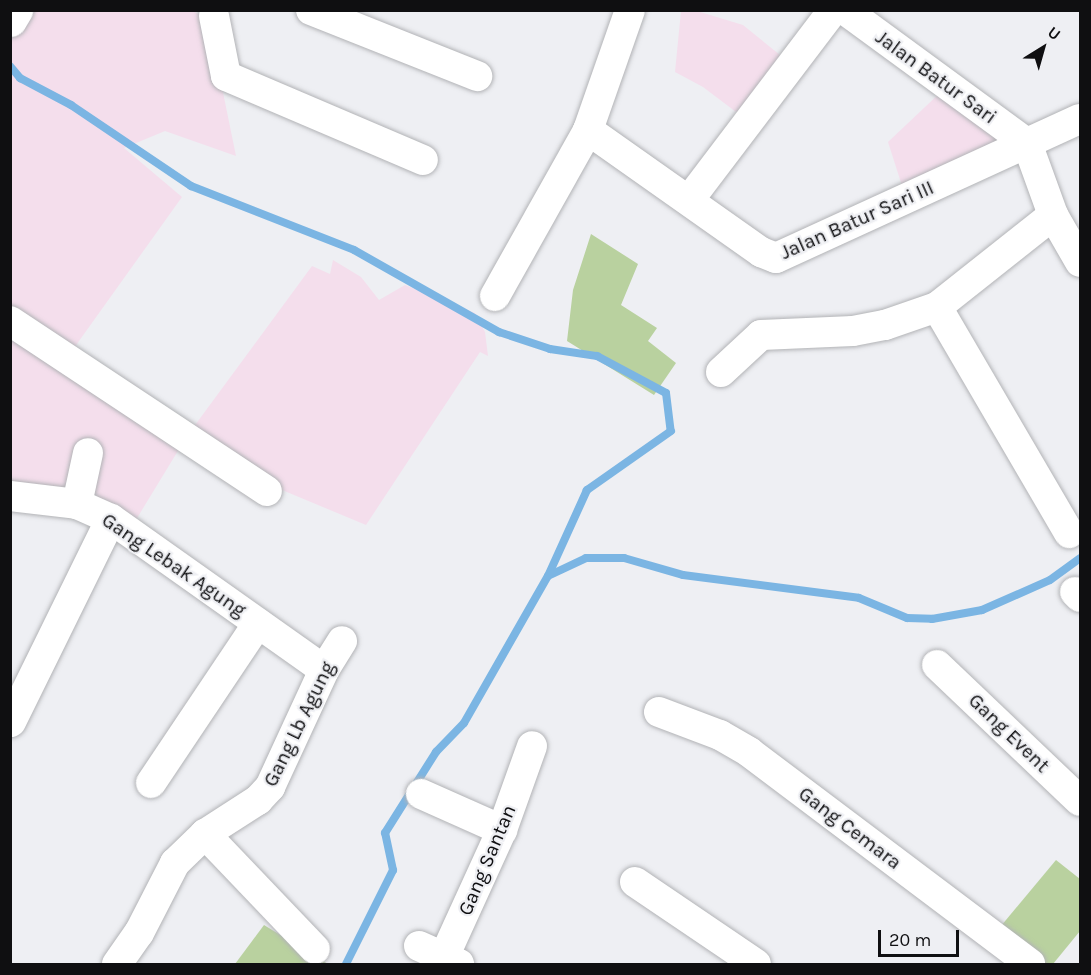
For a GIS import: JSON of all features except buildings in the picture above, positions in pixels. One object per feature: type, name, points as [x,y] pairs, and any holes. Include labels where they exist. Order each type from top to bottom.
[{"type":"street","points":[[10,20],[16,10]]},
{"type":"street","points":[[311,10],[477,76]]},
{"type":"street","points":[[495,296],[588,130],[630,10]]},
{"type":"street","points":[[689,200],[833,10]]},
{"type":"street","name":"Jalan Batur Sari","points":[[845,10],[1027,143]]},
{"type":"street","points":[[211,12],[226,76],[423,160]]},
{"type":"street","name":"Jalan Batur Sari III","points":[[588,130],[761,252],[776,258],[1080,119]]},
{"type":"street","points":[[1027,143],[1053,214],[1080,262]]},
{"type":"street","points":[[721,372],[761,335],[853,331],[885,325],[937,307],[1053,214]]},
{"type":"street","points":[[937,307],[1069,532]]},
{"type":"street","points":[[10,321],[267,491]]},
{"type":"street","points":[[77,504],[88,453]]},
{"type":"street","name":"Gang Lebak Agung","points":[[10,496],[77,504],[111,519],[324,670]]},
{"type":"street","points":[[11,722],[111,519]]},
{"type":"street","points":[[151,783],[258,623]]},
{"type":"street","name":"Gang Lb Agung","points":[[117,964],[175,863],[205,834],[258,800],[270,787],[324,670],[342,641]]},
{"type":"street","name":"Gang Event","points":[[937,665],[1080,801]]},
{"type":"street","name":"Gang Cemara","points":[[659,712],[720,735],[749,752],[1029,964]]},
{"type":"street","name":"Gang Santan","points":[[441,956],[502,831],[532,746]]},
{"type":"street","points":[[421,794],[502,831]]},
{"type":"street","points":[[205,834],[315,949]]},
{"type":"street","points":[[635,882],[756,964]]},
{"type":"shaded area","points":[[17,10],[193,11],[208,19],[236,156],[165,131],[124,148],[182,197],[64,362],[187,436],[131,528],[59,488],[11,481],[11,18]]},
{"type":"shaded area","points":[[681,11],[697,11],[743,25],[785,59],[744,118],[703,87],[675,72]]},
{"type":"shaded area","points":[[942,91],[1015,135],[904,192],[888,142]]},
{"type":"shaded area","points":[[333,260],[361,277],[379,300],[405,285],[475,313],[485,332],[488,356],[480,352],[366,525],[270,485],[187,436],[312,266],[330,274]]},
{"type":"green space","points":[[591,234],[638,264],[621,305],[657,328],[648,341],[676,363],[654,395],[567,341],[573,290]]},
{"type":"green space","points":[[1056,860],[1080,879],[1080,931],[1053,964],[1024,964],[991,938]]},
{"type":"green space","points":[[264,925],[328,964],[235,964]]},
{"type":"waterway","points":[[10,66],[20,78],[71,105],[191,186],[354,250],[499,332],[550,349],[597,356],[666,393],[671,431],[587,490],[548,576]]},
{"type":"waterway","points":[[346,964],[393,870],[385,833],[436,752],[464,723],[548,576],[586,558],[624,558],[683,575],[859,598],[907,618],[932,619],[982,610],[1050,580],[1080,558]]}]
